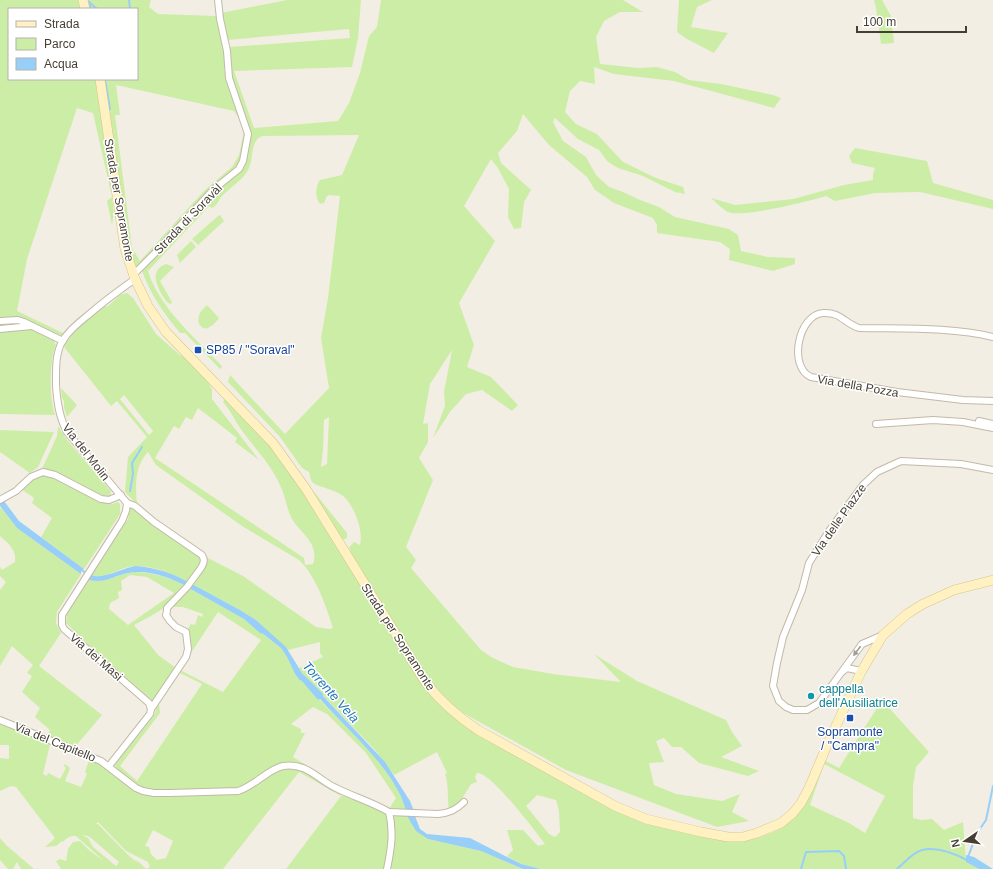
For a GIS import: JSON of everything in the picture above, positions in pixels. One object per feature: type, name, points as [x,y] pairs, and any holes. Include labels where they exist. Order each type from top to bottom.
[{"type":"main road","name":"Strada per Sopramonte","points":[[100,80],[125,249],[134,277],[148,306],[166,332],[264,432],[281,453],[306,489],[423,678],[447,707],[478,730],[615,806],[646,819],[728,837],[743,837],[757,833],[781,823],[797,808],[809,788],[861,671],[883,636],[907,614],[923,604],[954,590],[993,580]]},
{"type":"street","name":"Strada di Soravàl","points":[[134,277],[214,189],[239,169],[243,161],[248,134],[229,78],[227,48],[220,19],[218,0]]},
{"type":"street","name":"Via del Molin","points":[[2,500],[16,492],[30,477],[43,472],[55,475],[102,499],[109,500],[121,495],[67,432],[58,411],[56,369],[58,354],[63,341],[74,327],[134,277]]},
{"type":"street","name":"Via della Pozza","points":[[993,337],[977,333],[916,329],[859,328],[852,325],[840,315],[822,313],[811,317],[801,334],[798,347],[803,372],[811,378],[897,392],[963,400],[993,401]]},
{"type":"street","points":[[0,320],[18,320],[63,341]]},
{"type":"street","points":[[0,329],[32,326]]},
{"type":"street","points":[[876,424],[932,420],[963,422],[993,428]]},
{"type":"street","points":[[979,421],[993,424]]},
{"type":"street","name":"Via delle Piazze","points":[[883,636],[862,644],[819,703],[803,710],[793,710],[786,707],[779,701],[773,686],[783,637],[802,590],[809,563],[829,531],[858,490],[877,472],[901,461],[961,464],[993,470]]},
{"type":"street","points":[[108,766],[150,714],[151,709],[186,657],[188,643],[186,632],[176,627],[166,615],[168,608],[204,564],[204,558],[202,555],[154,522],[135,506],[127,503],[121,495]]},
{"type":"street","name":"Via dei Masi","points":[[127,503],[122,521],[62,615],[62,625],[149,703],[151,709]]},
{"type":"street","points":[[838,676],[847,668],[861,671]]},
{"type":"street","name":"Via del Capitello","points":[[0,720],[101,761],[136,788],[154,793],[238,791],[250,786],[278,768],[289,766],[303,768],[314,773],[334,788],[379,806],[389,812]]},
{"type":"street","points":[[387,869],[392,845],[392,823],[389,812],[415,814],[444,813],[456,809],[464,802]]},
{"type":"green space","points":[[0,0],[78,0],[81,8],[8,8],[8,80],[95,80],[99,96],[112,197],[93,113],[77,108],[27,259],[17,311],[63,333],[62,336],[16,317],[0,318]]},
{"type":"green space","points":[[87,0],[151,0],[149,7],[158,14],[217,16],[225,51],[226,67],[224,69],[245,127],[245,140],[239,164],[138,267],[135,267],[129,249],[104,80],[138,80],[138,8],[90,8]],"holes":[[[116,85],[234,111],[245,127],[239,155],[232,167],[205,190],[140,261],[132,248],[115,115],[120,115]]]},
{"type":"green space","points":[[287,0],[361,0],[358,38],[352,67],[234,71],[254,128],[338,121],[349,103],[360,73],[369,36],[377,27],[381,0],[623,0],[643,12],[620,12],[604,21],[596,37],[600,64],[638,68],[657,67],[675,72],[689,80],[721,84],[781,98],[774,108],[674,81],[614,74],[594,67],[595,84],[580,81],[570,91],[565,112],[576,124],[597,134],[623,162],[656,178],[683,187],[685,194],[675,192],[643,176],[618,168],[608,162],[599,150],[578,139],[555,118],[553,122],[563,141],[586,157],[596,175],[609,187],[659,207],[675,217],[729,229],[738,235],[741,251],[768,257],[795,258],[795,264],[773,271],[729,260],[730,249],[720,242],[657,233],[657,225],[653,218],[614,203],[595,190],[587,177],[549,145],[523,114],[517,131],[498,153],[501,163],[531,190],[524,202],[521,228],[514,229],[508,217],[509,189],[498,168],[491,159],[464,206],[495,241],[459,303],[474,345],[467,367],[491,377],[518,405],[512,411],[482,390],[466,394],[450,412],[433,438],[445,406],[444,392],[452,350],[430,384],[423,424],[428,423],[428,442],[419,458],[433,480],[406,547],[416,560],[411,568],[481,650],[491,657],[513,667],[553,674],[621,682],[594,654],[637,681],[726,720],[742,746],[721,757],[759,771],[748,776],[699,763],[681,747],[672,747],[664,738],[656,741],[664,762],[649,763],[654,785],[676,794],[722,801],[740,794],[732,812],[749,821],[717,827],[566,770],[465,714],[446,700],[429,680],[352,555],[349,547],[354,542],[360,545],[361,539],[359,525],[349,503],[340,494],[313,483],[309,472],[302,468],[280,437],[228,382],[230,375],[285,434],[329,388],[321,338],[328,298],[340,196],[329,195],[324,203],[320,204],[316,196],[316,189],[320,180],[342,175],[359,135],[263,136],[259,138],[254,145],[251,164],[244,176],[221,197],[215,206],[212,208],[209,206],[148,271],[160,297],[189,333],[220,364],[222,367],[220,369],[185,333],[180,333],[158,304],[145,280],[142,271],[209,198],[212,201],[216,196],[213,193],[230,179],[248,151],[250,140],[248,127],[230,71],[229,47],[350,38],[349,29],[227,40],[221,13]],"holes":[[[329,417],[327,464],[321,467],[324,420]]]},
{"type":"green space","points":[[679,0],[712,0],[697,7],[691,27],[728,33],[714,53],[677,32]]},
{"type":"green space","points":[[874,0],[882,0],[891,16],[894,43],[881,44]]},
{"type":"green space","points":[[855,148],[927,161],[933,183],[993,200],[993,209],[920,192],[875,193],[835,201],[826,196],[776,208],[747,213],[728,212],[711,198],[735,205],[793,199],[844,185],[873,180],[875,168],[852,163],[849,156]]},
{"type":"green space","points":[[112,197],[114,213],[112,225],[107,201]]},
{"type":"green space","points":[[220,215],[224,221],[198,245],[192,239]]},
{"type":"green space","points":[[191,241],[196,247],[180,263],[177,255]]},
{"type":"green space","points":[[166,264],[174,267],[160,281],[172,302],[171,304],[167,302],[162,295],[156,282],[156,274],[158,270]]},
{"type":"green space","points":[[127,293],[133,298],[156,334],[181,356],[183,354],[206,379],[212,389],[212,399],[259,460],[235,442],[237,438],[198,408],[192,420],[186,417],[179,429],[174,426],[155,458],[304,558],[305,565],[313,564],[314,550],[308,538],[291,517],[282,489],[268,464],[240,428],[223,402],[225,399],[259,432],[292,474],[437,701],[632,818],[640,821],[740,841],[764,836],[786,825],[802,808],[824,760],[839,768],[882,700],[929,752],[916,767],[913,786],[913,818],[921,820],[932,819],[944,830],[963,822],[966,862],[979,869],[541,869],[521,864],[507,856],[513,850],[507,830],[523,830],[538,846],[545,844],[512,803],[484,775],[477,773],[475,777],[477,782],[471,784],[459,804],[449,810],[445,774],[447,773],[437,752],[394,775],[375,750],[306,678],[299,668],[323,657],[320,653],[320,642],[288,650],[256,620],[192,584],[206,563],[206,557],[243,576],[316,627],[329,629],[333,628],[324,601],[315,583],[299,560],[242,526],[156,465],[148,452],[138,469],[136,483],[137,504],[125,492],[128,457],[147,437],[117,401],[111,406],[64,347],[82,324],[105,305],[107,307],[120,295]],"holes":[[[124,395],[153,431],[149,435],[120,399]],[[824,764],[885,796],[865,833],[849,823],[810,805]],[[537,795],[556,800],[559,811],[560,832],[555,837],[549,834],[526,806]]]},
{"type":"green space","points":[[207,305],[219,318],[210,327],[205,328],[199,324],[198,318],[201,311]]},
{"type":"green space","points":[[33,328],[56,340],[54,343],[56,344],[51,370],[51,389],[55,415],[0,414],[0,331]]},
{"type":"green space","points":[[61,388],[77,405],[67,417],[64,408]]},
{"type":"green space","points":[[58,426],[67,440],[111,491],[110,496],[103,497],[42,469],[57,436]]},
{"type":"green space","points":[[0,430],[54,432],[38,467],[30,473],[0,452]]},
{"type":"green space","points":[[44,475],[51,475],[102,502],[112,504],[118,502],[120,504],[120,514],[84,569],[41,537],[52,518],[32,503],[34,498],[21,489],[31,480]]},
{"type":"green space","points":[[314,492],[347,533],[346,539],[341,539]]},
{"type":"green space","points":[[0,508],[17,528],[81,574],[57,612],[56,623],[61,633],[39,666],[102,715],[74,748],[67,743],[46,737],[50,730],[35,717],[40,708],[22,692],[32,676],[27,673],[33,665],[12,646],[0,666],[0,590],[6,582],[0,576],[0,567],[2,570],[15,562],[15,554],[6,541],[0,536]]},
{"type":"green space","points":[[130,508],[134,508],[200,556],[202,559],[201,563],[188,582],[162,571],[141,566],[129,567],[107,575],[92,575],[128,519]]},
{"type":"green space","points":[[135,572],[155,574],[174,580],[186,586],[177,591],[171,602],[166,607],[134,625],[158,655],[176,668],[153,701],[100,656],[66,623],[67,614],[89,580],[101,581]],"holes":[[[130,575],[147,577],[174,593],[128,625],[109,609],[110,603],[119,598],[118,592],[122,590],[121,581]]]},
{"type":"green space","points":[[189,588],[244,619],[261,634],[262,633],[281,648],[300,681],[301,680],[318,700],[319,699],[356,737],[381,765],[392,780],[406,811],[389,809],[396,798],[366,753],[327,714],[313,707],[291,724],[301,729],[301,733],[305,733],[293,757],[304,764],[290,763],[239,789],[180,791],[153,790],[139,787],[117,770],[115,765],[117,761],[153,717],[156,711],[155,706],[180,670],[223,692],[261,640],[218,612],[185,662],[187,630],[191,624],[195,625],[198,615],[202,617],[203,614],[183,607],[171,607]],"holes":[[[180,673],[202,684],[137,781],[120,766],[160,713],[159,704]]]},
{"type":"green space","points":[[0,722],[50,744],[43,774],[47,776],[48,773],[60,779],[66,768],[64,766],[65,764],[70,768],[65,781],[81,787],[87,774],[85,772],[89,760],[103,766],[139,793],[153,796],[235,794],[248,790],[278,771],[292,768],[308,772],[340,793],[341,796],[299,772],[223,869],[146,869],[61,869],[56,861],[60,859],[66,861],[68,849],[73,842],[80,841],[90,851],[104,861],[76,836],[69,837],[56,846],[45,847],[55,838],[16,787],[11,786],[0,791],[0,758],[9,759],[9,745],[0,745]],"holes":[[[98,822],[126,851],[148,862],[150,867],[146,869],[139,862],[134,860],[126,853],[98,824],[96,824]],[[153,830],[173,841],[166,858],[157,860],[151,854],[149,847],[145,846]],[[82,835],[91,838],[119,862],[116,866],[93,847],[88,838]]]},
{"type":"green space","points":[[341,796],[346,796],[365,802],[387,815],[391,833],[384,869],[286,869]]},
{"type":"green space","points":[[394,816],[407,816],[409,820],[428,839],[481,851],[523,869],[389,869],[394,846]]},
{"type":"green space","points":[[0,838],[34,869],[21,869],[17,862],[13,869],[8,869],[0,860]]},
{"type":"water","points":[[4,501],[19,521],[84,569],[81,571],[81,574],[17,528],[0,506],[0,503]]},
{"type":"water","points":[[135,566],[163,571],[188,582],[186,586],[165,577],[143,572],[128,573],[99,581],[89,580],[92,575],[107,575]]},
{"type":"water","points":[[192,584],[256,620],[286,647],[302,673],[385,762],[410,801],[414,811],[406,811],[392,780],[369,751],[320,699],[318,700],[301,680],[300,681],[281,648],[262,633],[261,634],[244,619],[189,588]]},
{"type":"water","points":[[407,816],[415,816],[420,829],[427,834],[470,838],[521,864],[541,869],[523,869],[481,851],[428,839],[416,831]]},
{"type":"water","points":[[966,855],[974,857],[993,869],[979,869],[966,862]]},
{"type":"waterway","points":[[129,0],[130,8]]},
{"type":"waterway","points":[[88,1],[96,8]]},
{"type":"waterway","points":[[89,3],[91,8]]},
{"type":"waterway","points":[[105,80],[110,109]]},
{"type":"waterway","points":[[130,491],[133,474],[132,463],[142,447]]},
{"type":"waterway","name":"Torrente Vela","points":[[80,569],[93,578]]},
{"type":"waterway","points":[[968,857],[975,836],[986,820],[993,786]]},
{"type":"waterway","name":"Torrente Vela","points":[[897,869],[915,853],[928,849],[946,851],[969,861]]},
{"type":"waterway","name":"Torrente Vela","points":[[801,869],[806,852],[839,851],[844,856],[846,869]]},
{"type":"place","name":"SP85 / \"Soraval\"","points":[[198,350]]},
{"type":"place","name":"cappella dell'Ausiliatrice","points":[[811,696]]},
{"type":"place","name":"Sopramonte / \"Campra\"","points":[[850,718]]}]
